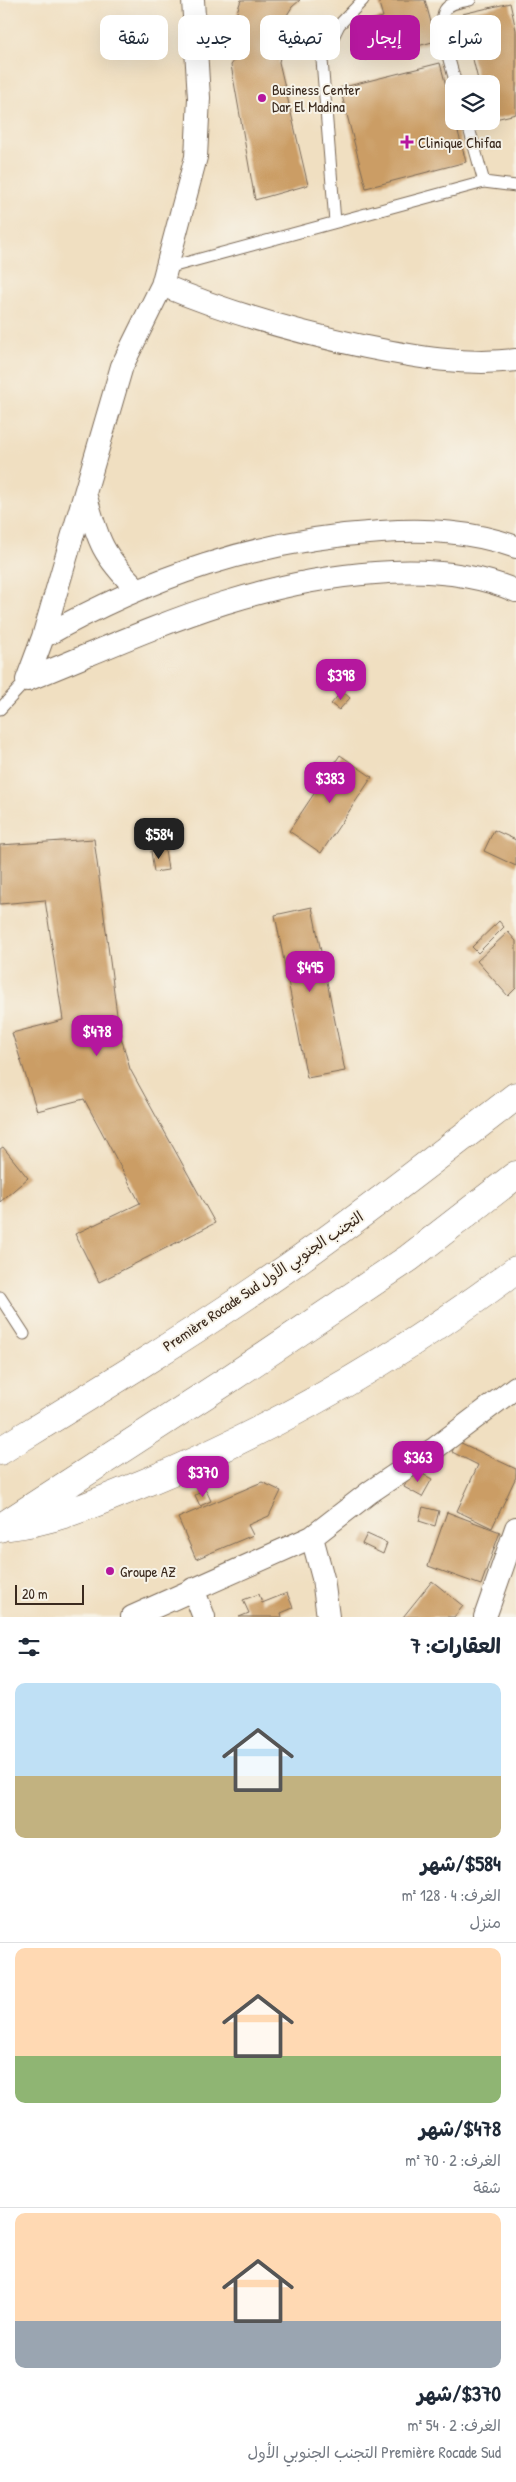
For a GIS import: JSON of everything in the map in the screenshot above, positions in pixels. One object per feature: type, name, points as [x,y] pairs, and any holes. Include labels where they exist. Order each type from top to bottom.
[{"type":"highway","name":"Première Rocade Sud التجنب الجنوبي الأول","points":[[0,1451],[125,1374],[277,1274],[380,1200],[516,1096]]},
{"type":"highway","points":[[1,1528],[228,1380],[409,1258],[516,1175]]},
{"type":"highway","points":[[1,1528],[35,1524],[90,1506],[168,1473],[295,1412],[389,1358],[516,1270]]},
{"type":"street","points":[[27,680],[43,637],[86,497],[122,366],[165,276],[196,157],[199,98],[193,0]]},
{"type":"street","points":[[165,276],[254,319],[317,337],[416,357],[450,361],[492,362],[516,360]]},
{"type":"street","points":[[86,497],[97,538],[105,554],[137,589]]},
{"type":"street","points":[[43,637],[137,589],[212,561],[315,537],[435,530],[474,535],[516,547]]},
{"type":"street","points":[[27,680],[133,634],[249,594],[302,581],[394,572],[432,572],[495,582],[516,591]]},
{"type":"street","points":[[132,1617],[312,1538],[370,1492],[434,1449],[516,1387]]},
{"type":"street","points":[[484,1617],[516,1528]]},
{"type":"street","points":[[312,1538],[324,1578],[328,1617]]},
{"type":"street","points":[[194,1589],[204,1617]]},
{"type":"lane","points":[[335,222],[322,60],[339,25],[363,0]]},
{"type":"lane","points":[[454,75],[442,17],[445,9],[452,4],[470,0]]},
{"type":"lane","points":[[470,130],[484,182]]},
{"type":"lane","points":[[165,276],[335,222],[484,182],[516,186]]},
{"type":"lane","points":[[0,709],[27,680]]},
{"type":"lane","points":[[0,1297],[24,1334]]},
{"type":"building","name":"Business Center Dar El Madina","points":[[241,0],[300,0],[287,15],[260,15],[260,60],[279,60],[308,185],[255,200],[231,65],[235,60],[250,60],[250,15],[237,15]]},
{"type":"building","points":[[378,0],[425,0],[430,19],[430,43],[420,45],[420,15],[382,15]]},
{"type":"building","points":[[510,3],[516,30],[516,114],[500,118],[500,75],[477,75],[473,60],[501,60],[501,15],[462,14]]},
{"type":"building","name":"Clinique Chifaa","points":[[440,63],[445,82],[445,130],[458,130],[466,162],[366,188],[340,88]]},
{"type":"building","points":[[342,691],[350,698],[339,710],[331,704]]},
{"type":"building","points":[[340,755],[372,777],[321,853],[289,831]]},
{"type":"building","points":[[494,830],[516,840],[516,866],[484,851]]},
{"type":"building","points":[[94,839],[119,1030],[130,1069],[215,1223],[99,1282],[75,1234],[140,1203],[84,1099],[37,1111],[12,1033],[63,1020],[45,900],[0,904],[0,845]]},
{"type":"building","points":[[165,849],[168,870],[154,872],[151,851]]},
{"type":"building","points":[[312,907],[345,1071],[307,1078],[275,915]]},
{"type":"building","points":[[499,921],[504,927],[478,953],[472,947]]},
{"type":"building","points":[[508,932],[516,941],[516,988],[508,996],[477,961]]},
{"type":"building","points":[[3,1147],[28,1178],[0,1202],[0,1149]]},
{"type":"building","points":[[457,1441],[516,1469],[516,1477],[492,1528],[457,1511],[478,1465],[452,1452]]},
{"type":"building","points":[[413,1469],[432,1479],[422,1497],[404,1487]]},
{"type":"building","points":[[262,1482],[281,1491],[269,1516],[248,1525],[253,1535],[196,1559],[178,1518]]},
{"type":"building","points":[[206,1490],[211,1501],[200,1506],[195,1495]]},
{"type":"building","points":[[423,1507],[439,1511],[435,1526],[419,1521]]},
{"type":"building","points":[[447,1512],[500,1532],[481,1585],[428,1566]]},
{"type":"building","points":[[367,1534],[387,1543],[383,1554],[362,1544]]},
{"type":"building","points":[[432,1581],[463,1606],[454,1617],[403,1617]]},
{"type":"building","points":[[287,1593],[293,1608],[281,1613],[282,1617],[239,1617],[249,1613],[243,1600],[259,1594],[262,1603]]},
{"type":"place","name":"Business Center Dar El Madina","points":[[262,98]]},
{"type":"place","name":"Clinique Chifaa","points":[[407,142]]},
{"type":"place","name":"Groupe AZ","points":[[110,1571]]}]
